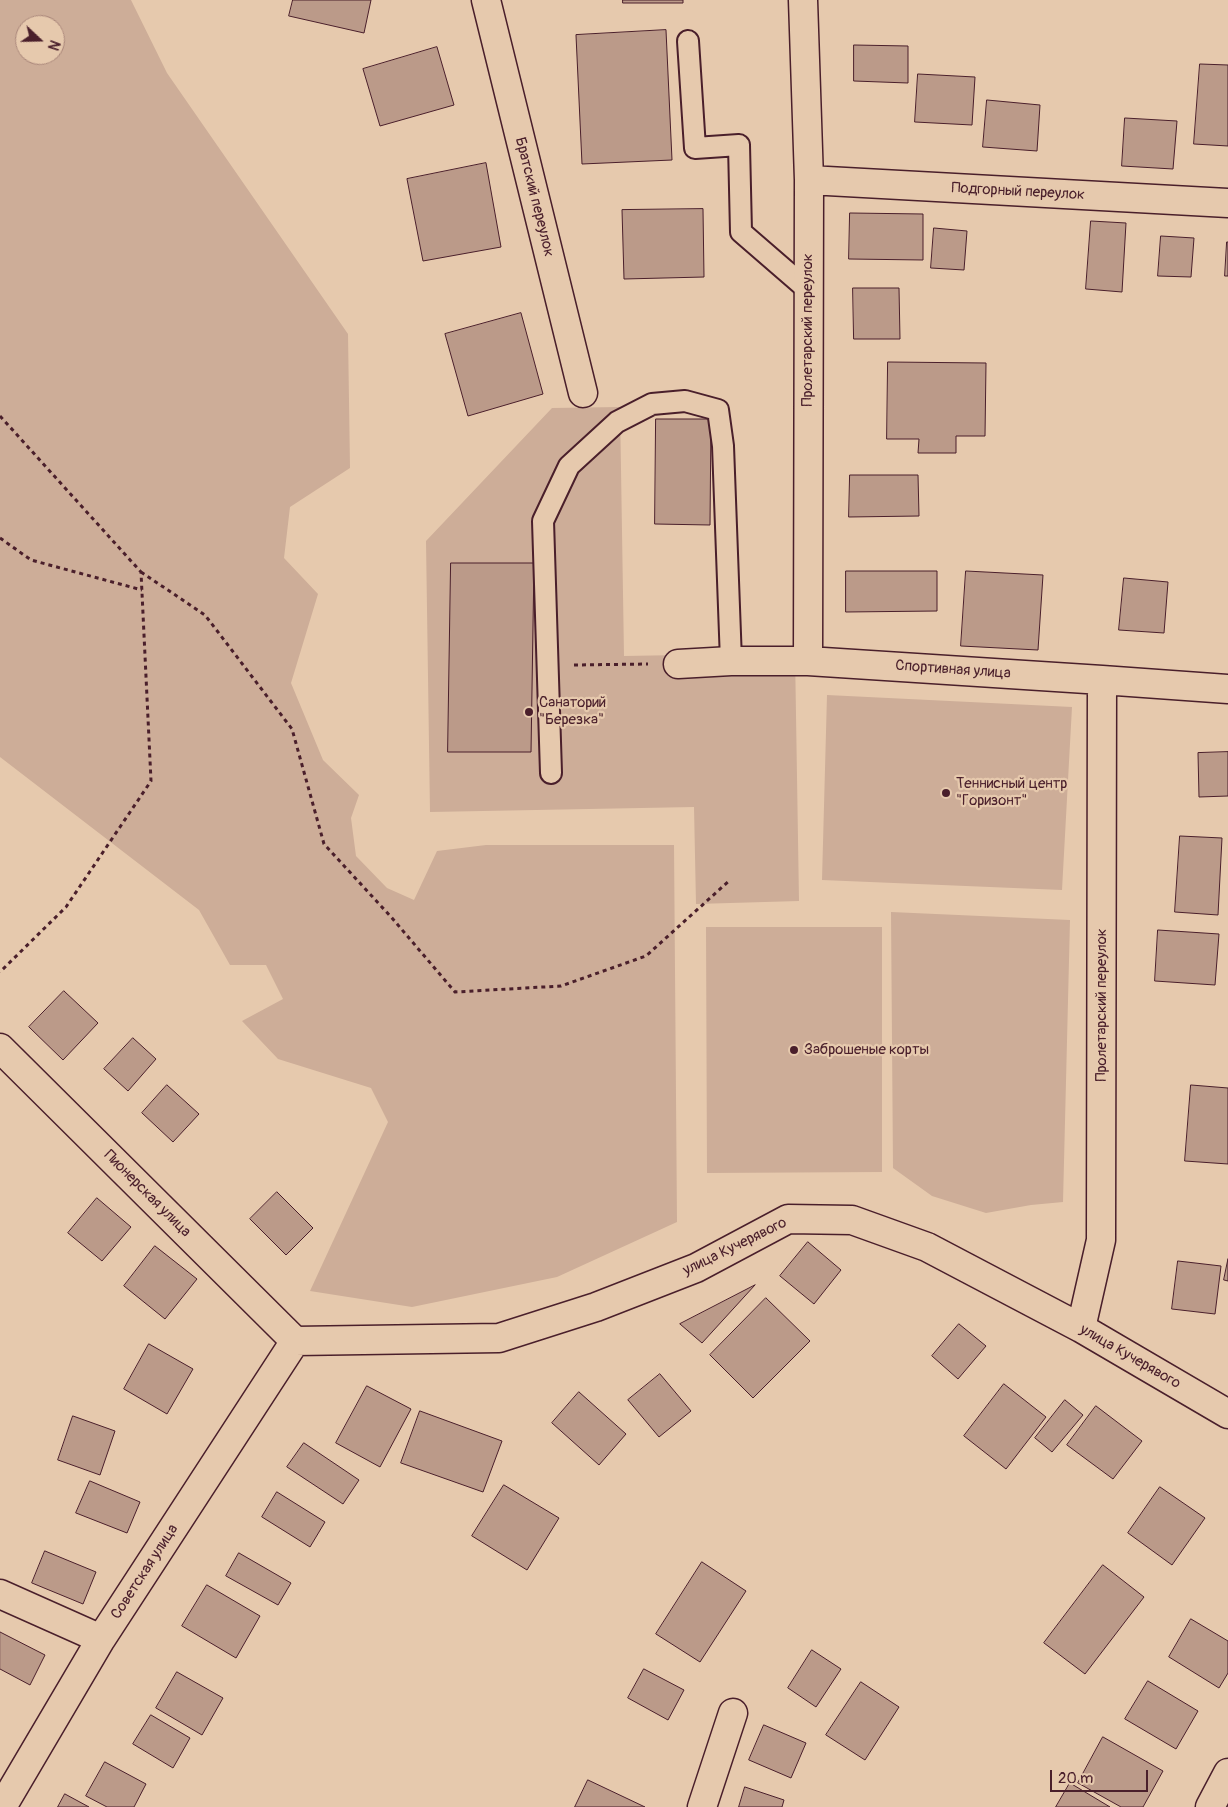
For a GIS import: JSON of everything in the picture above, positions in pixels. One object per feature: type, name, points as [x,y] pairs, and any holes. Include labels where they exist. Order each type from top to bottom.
[{"type":"street","name":"Братский переулок","points":[[486,0],[583,393]]},
{"type":"street","name":"Пролетарский переулок","points":[[804,0],[809,180],[808,661]]},
{"type":"street","name":"Подгорный переулок","points":[[809,180],[1228,204]]},
{"type":"street","name":"Спортивная улица","points":[[678,664],[731,661],[808,661],[1228,690]]},
{"type":"street","name":"Пролетарский переулок","points":[[1080,1328],[1101,1240],[1102,680]]},
{"type":"street","name":"Пионерская улица","points":[[0,1048],[295,1341]]},
{"type":"street","name":"улица Кучерявого","points":[[295,1341],[499,1338],[596,1307],[696,1268],[788,1219],[852,1220],[927,1247],[1080,1328],[1228,1414]]},
{"type":"street","name":"Советская улица","points":[[2,1807],[101,1639],[295,1341]]},
{"type":"street","points":[[0,1594],[101,1639]]},
{"type":"street","points":[[702,1807],[733,1713]]},
{"type":"street","points":[[1210,1807],[1228,1773]]},
{"type":"lane","points":[[688,41],[695,148],[739,145],[741,232],[808,290]]},
{"type":"lane","points":[[551,773],[543,521],[569,466],[617,422],[652,404],[685,401],[718,410],[723,446],[731,661]]},
{"type":"path","points":[[0,416],[141,572],[205,615],[292,729],[324,844],[392,918],[455,992],[561,986],[646,956],[730,880]]},
{"type":"path","points":[[0,538],[32,560],[142,590]]},
{"type":"path","points":[[0,972],[66,908],[151,780],[141,572]]},
{"type":"path","points":[[547,665],[678,664]]},
{"type":"shaded area","points":[[0,0],[131,0],[167,73],[348,334],[350,468],[290,507],[284,558],[318,594],[291,683],[323,760],[359,795],[351,818],[356,856],[387,888],[414,900],[437,851],[486,845],[674,845],[677,1222],[557,1277],[412,1307],[310,1291],[388,1122],[371,1088],[278,1059],[242,1021],[283,999],[266,965],[230,965],[199,910],[0,757]]},
{"type":"shaded area","points":[[620,407],[624,656],[795,653],[799,901],[696,904],[694,807],[430,812],[426,541],[552,408]]},
{"type":"shaded area","name":"Теннисный центр \"Горизонт\"","points":[[827,695],[1072,707],[1062,890],[822,880]]},
{"type":"shaded area","points":[[891,912],[1070,920],[1063,1202],[1031,1205],[986,1213],[932,1196],[893,1168]]},
{"type":"shaded area","name":"Заброшеные корты","points":[[706,927],[882,927],[882,1172],[707,1173]]},
{"type":"building","points":[[293,0],[371,0],[364,33],[289,16]]},
{"type":"building","points":[[623,0],[683,0],[683,3],[623,3]]},
{"type":"building","points":[[666,30],[672,160],[582,164],[576,35]]},
{"type":"building","points":[[854,45],[908,46],[908,83],[854,81]]},
{"type":"building","points":[[437,47],[454,105],[380,126],[363,69]]},
{"type":"building","points":[[1200,64],[1228,65],[1228,146],[1194,144]]},
{"type":"building","points":[[918,74],[975,77],[972,125],[915,122]]},
{"type":"building","points":[[987,100],[1040,105],[1037,151],[983,147]]},
{"type":"building","points":[[1125,118],[1177,121],[1173,169],[1122,166]]},
{"type":"building","points":[[486,163],[501,247],[423,261],[407,179]]},
{"type":"building","points":[[703,209],[704,277],[624,279],[622,210]]},
{"type":"building","points":[[850,213],[923,214],[923,260],[849,259]]},
{"type":"building","points":[[1091,221],[1126,223],[1122,292],[1086,289]]},
{"type":"building","points":[[934,228],[967,231],[964,270],[931,268]]},
{"type":"building","points":[[1161,236],[1194,238],[1191,277],[1158,276]]},
{"type":"building","points":[[1227,242],[1228,276],[1225,276]]},
{"type":"building","points":[[853,288],[899,288],[900,339],[854,339]]},
{"type":"building","points":[[521,313],[543,394],[468,416],[445,334]]},
{"type":"building","points":[[888,362],[986,363],[985,436],[956,436],[956,453],[918,453],[919,439],[887,439]]},
{"type":"building","points":[[656,419],[711,419],[710,525],[655,524]]},
{"type":"building","points":[[850,475],[918,475],[919,516],[849,517]]},
{"type":"building","points":[[451,563],[534,563],[531,752],[448,752]]},
{"type":"building","points":[[846,571],[937,571],[937,611],[846,612]]},
{"type":"building","points":[[966,571],[1043,575],[1038,650],[961,646]]},
{"type":"building","points":[[1124,578],[1168,582],[1164,633],[1119,630]]},
{"type":"building","points":[[1228,752],[1228,796],[1199,797],[1198,753]]},
{"type":"building","points":[[1180,836],[1222,838],[1218,915],[1175,912]]},
{"type":"building","points":[[1158,930],[1219,934],[1215,985],[1155,981]]},
{"type":"building","points":[[64,991],[98,1023],[63,1060],[29,1027]]},
{"type":"building","points":[[133,1038],[156,1059],[128,1091],[104,1069]]},
{"type":"building","points":[[167,1085],[199,1114],[173,1142],[142,1113]]},
{"type":"building","points":[[1191,1085],[1228,1088],[1228,1164],[1185,1161]]},
{"type":"building","points":[[277,1192],[313,1228],[286,1255],[250,1219]]},
{"type":"building","points":[[97,1198],[131,1227],[102,1261],[68,1233]]},
{"type":"building","points":[[808,1242],[841,1270],[814,1304],[780,1276]]},
{"type":"building","points":[[155,1246],[197,1279],[165,1319],[124,1286]]},
{"type":"building","points":[[1228,1259],[1228,1281],[1224,1280]]},
{"type":"building","points":[[1178,1261],[1221,1266],[1215,1314],[1172,1309]]},
{"type":"building","points":[[755,1285],[702,1343],[680,1324]]},
{"type":"building","points":[[766,1298],[810,1341],[753,1398],[710,1355]]},
{"type":"building","points":[[959,1324],[986,1346],[958,1379],[932,1356]]},
{"type":"building","points":[[149,1344],[193,1369],[167,1414],[124,1389]]},
{"type":"building","points":[[660,1374],[691,1411],[659,1437],[628,1400]]},
{"type":"building","points":[[1004,1384],[1046,1417],[1006,1469],[964,1436]]},
{"type":"building","points":[[367,1386],[411,1409],[380,1467],[336,1443]]},
{"type":"building","points":[[579,1392],[626,1434],[599,1465],[552,1423]]},
{"type":"building","points":[[1065,1400],[1083,1415],[1052,1452],[1035,1438]]},
{"type":"building","points":[[1096,1406],[1142,1441],[1113,1479],[1067,1445]]},
{"type":"building","points":[[420,1411],[502,1441],[483,1492],[401,1463]]},
{"type":"building","points":[[73,1416],[115,1431],[100,1475],[58,1460]]},
{"type":"building","points":[[304,1443],[359,1480],[343,1504],[287,1467]]},
{"type":"building","points":[[90,1481],[140,1502],[127,1533],[76,1513]]},
{"type":"building","points":[[504,1485],[559,1518],[527,1570],[472,1536]]},
{"type":"building","points":[[1160,1487],[1205,1518],[1172,1565],[1128,1533]]},
{"type":"building","points":[[277,1492],[325,1522],[310,1547],[262,1517]]},
{"type":"building","points":[[45,1551],[96,1572],[83,1604],[32,1583]]},
{"type":"building","points":[[239,1553],[291,1583],[278,1605],[226,1576]]},
{"type":"building","points":[[702,1562],[746,1591],[700,1662],[656,1634]]},
{"type":"building","points":[[1103,1565],[1144,1597],[1085,1674],[1044,1643]]},
{"type":"building","points":[[207,1585],[260,1616],[236,1658],[182,1626]]},
{"type":"building","points":[[1191,1619],[1228,1641],[1228,1673],[1219,1688],[1169,1657]]},
{"type":"building","points":[[0,1632],[45,1655],[30,1685],[0,1669]]},
{"type":"building","points":[[812,1650],[841,1669],[816,1707],[788,1688]]},
{"type":"building","points":[[644,1669],[684,1690],[668,1720],[628,1698]]},
{"type":"building","points":[[177,1672],[223,1698],[202,1735],[156,1708]]},
{"type":"building","points":[[1148,1681],[1198,1711],[1176,1749],[1125,1719]]},
{"type":"building","points":[[861,1682],[899,1707],[865,1760],[826,1735]]},
{"type":"building","points":[[151,1715],[190,1738],[173,1768],[133,1744]]},
{"type":"building","points":[[764,1725],[806,1743],[791,1778],[749,1760]]},
{"type":"building","points":[[1103,1737],[1163,1771],[1143,1807],[1121,1807],[1078,1783]]},
{"type":"building","points":[[105,1762],[146,1784],[134,1807],[107,1807],[86,1796]]},
{"type":"building","points":[[588,1780],[645,1807],[575,1807]]},
{"type":"building","points":[[1070,1783],[1110,1807],[1056,1807]]},
{"type":"building","points":[[745,1787],[784,1800],[782,1807],[739,1807]]},
{"type":"building","points":[[65,1794],[89,1807],[58,1807]]},
{"type":"place","name":"Санаторий \"Березка\"","points":[[529,712]]},
{"type":"place","name":"Теннисный центр \"Горизонт\"","points":[[946,793]]},
{"type":"place","name":"Заброшеные корты","points":[[794,1050]]}]
